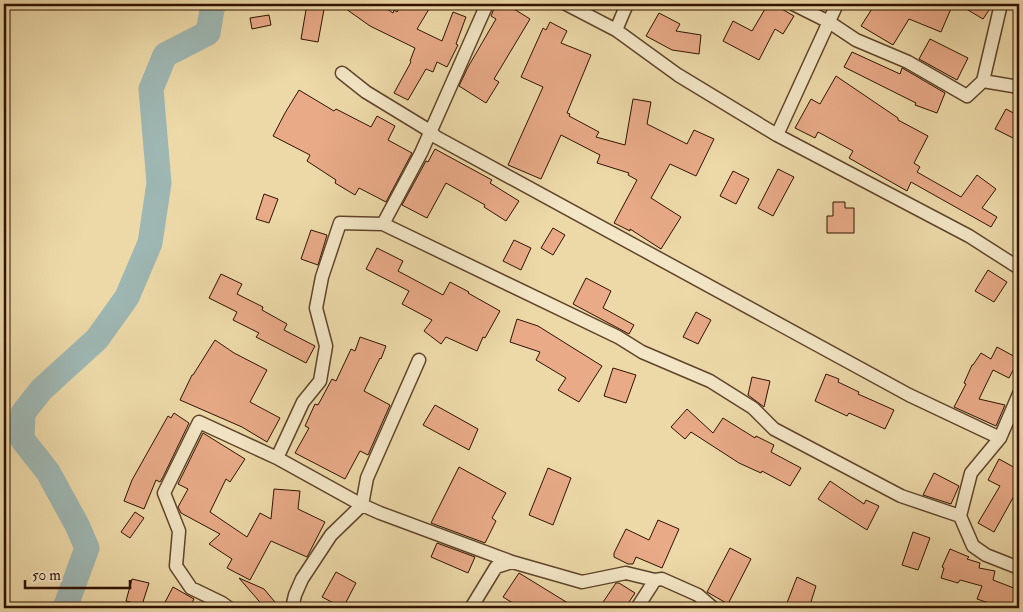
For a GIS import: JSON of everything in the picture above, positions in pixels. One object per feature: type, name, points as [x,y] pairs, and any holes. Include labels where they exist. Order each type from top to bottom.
[{"type":"street","points":[[383,224],[421,153],[487,4]]},
{"type":"street","points":[[566,4],[616,30],[678,75],[777,135],[969,236],[1019,268]]},
{"type":"street","points":[[616,30],[627,4]]},
{"type":"street","points":[[793,4],[828,22],[856,40],[908,62],[967,96],[983,82],[1002,4]]},
{"type":"street","points":[[777,135],[837,4]]},
{"type":"street","points":[[342,73],[366,92],[430,131],[436,137],[908,394],[1000,438]]},
{"type":"street","points":[[983,82],[1019,87]]},
{"type":"street","points":[[278,458],[302,402],[320,381],[326,346],[316,308],[322,277],[340,224],[383,224],[618,338],[642,352],[710,382],[753,408],[774,429],[901,496],[960,516]]},
{"type":"street","points":[[292,608],[302,579],[331,535],[362,505],[367,478],[419,360]]},
{"type":"street","points":[[1019,394],[1000,438],[971,473],[960,516],[972,546],[986,555],[1019,568]]},
{"type":"street","points":[[229,608],[191,588],[176,566],[179,531],[164,493],[199,422],[278,458],[362,505],[512,562],[582,582],[626,574],[655,580],[662,579],[698,595],[713,608]]},
{"type":"street","points":[[471,608],[496,567],[512,562]]},
{"type":"street","points":[[637,608],[655,580]]},
{"type":"building","points":[[307,4],[325,4],[318,42],[301,39]]},
{"type":"building","points":[[339,4],[380,4],[393,13],[394,10],[397,12],[402,4],[432,4],[417,29],[442,41],[453,12],[466,17],[456,44],[458,45],[447,67],[437,62],[433,72],[426,69],[408,100],[394,93],[411,62],[415,48],[370,26]]},
{"type":"building","points":[[496,4],[506,4],[530,19],[494,79],[499,82],[486,103],[459,86],[496,19],[491,16]]},
{"type":"building","points":[[768,4],[773,4],[794,16],[783,34],[775,29],[759,60],[723,41],[733,21],[752,31]]},
{"type":"building","points":[[875,4],[953,4],[941,32],[909,19],[893,45],[861,26]]},
{"type":"building","points":[[958,4],[993,4],[983,19]]},
{"type":"building","points":[[659,13],[680,24],[676,31],[701,35],[699,54],[672,50],[646,36]]},
{"type":"building","points":[[269,15],[271,25],[252,29],[250,18]]},
{"type":"building","points":[[550,22],[567,31],[561,43],[591,55],[567,113],[570,114],[569,116],[599,132],[596,137],[625,145],[633,99],[651,102],[647,124],[687,144],[694,130],[714,139],[696,176],[670,164],[651,198],[681,217],[661,249],[630,229],[630,231],[614,223],[637,180],[628,175],[629,173],[597,163],[600,155],[561,135],[541,179],[508,165],[543,87],[521,77],[543,28],[546,30]]},
{"type":"building","points":[[930,39],[968,58],[957,80],[919,59]]},
{"type":"building","points":[[852,52],[900,74],[902,68],[945,93],[937,113],[915,105],[916,103],[844,67]]},
{"type":"building","points":[[836,76],[898,118],[898,120],[928,136],[914,163],[920,167],[917,172],[961,197],[977,175],[996,189],[982,208],[997,217],[991,227],[911,182],[907,191],[849,158],[853,151],[818,132],[815,138],[795,128],[811,99],[820,104]]},
{"type":"building","points":[[299,90],[334,111],[336,109],[371,127],[377,116],[395,126],[388,140],[412,153],[386,202],[359,188],[355,195],[335,183],[336,180],[307,161],[310,155],[273,136]]},
{"type":"building","points":[[1006,109],[1019,116],[1019,141],[995,129]]},
{"type":"building","points":[[435,149],[492,180],[490,183],[519,201],[506,221],[484,207],[485,205],[446,183],[427,218],[402,205],[426,161],[428,162]]},
{"type":"building","points":[[778,169],[794,177],[773,216],[758,208]]},
{"type":"building","points":[[733,171],[749,179],[736,204],[720,196]]},
{"type":"building","points":[[264,194],[278,199],[269,223],[256,219]]},
{"type":"building","points":[[833,202],[845,202],[845,208],[854,208],[854,233],[827,233],[827,216],[833,216]]},
{"type":"building","points":[[553,228],[565,235],[553,255],[541,248]]},
{"type":"building","points":[[311,230],[327,235],[318,265],[301,259]]},
{"type":"building","points":[[514,240],[531,248],[521,270],[503,261]]},
{"type":"building","points":[[377,248],[403,261],[398,271],[443,295],[450,282],[500,311],[485,338],[483,337],[477,351],[446,337],[441,344],[424,331],[432,320],[402,304],[409,291],[366,269]]},
{"type":"building","points":[[988,270],[1007,282],[994,302],[975,291]]},
{"type":"building","points":[[221,274],[242,284],[237,294],[263,307],[262,310],[287,324],[284,330],[315,346],[306,363],[256,337],[259,333],[233,320],[237,312],[209,298]]},
{"type":"building","points":[[586,278],[611,291],[603,308],[634,325],[629,334],[573,304]]},
{"type":"building","points":[[696,312],[711,320],[698,344],[683,337]]},
{"type":"building","points":[[517,319],[538,326],[602,366],[579,402],[558,390],[566,378],[536,360],[540,352],[510,342]]},
{"type":"building","points":[[360,337],[386,346],[364,391],[390,405],[368,455],[360,451],[345,479],[295,453],[309,428],[305,426],[315,404],[318,405],[332,379],[336,381],[351,349],[355,351]]},
{"type":"building","points":[[215,340],[234,353],[267,370],[250,402],[280,418],[267,442],[242,427],[180,400],[192,375]]},
{"type":"building","points":[[997,347],[1019,359],[1009,378],[993,370],[979,399],[1005,405],[996,426],[954,407],[966,384],[964,383],[972,365],[981,353],[991,359]]},
{"type":"building","points":[[613,368],[636,375],[626,403],[604,396]]},
{"type":"building","points":[[826,374],[839,379],[838,382],[859,392],[858,394],[894,410],[885,429],[849,413],[847,416],[815,401]]},
{"type":"building","points":[[752,377],[770,381],[764,407],[748,395]]},
{"type":"building","points":[[435,405],[478,429],[469,450],[423,425]]},
{"type":"building","points":[[687,409],[713,433],[723,418],[755,438],[756,436],[774,445],[771,452],[801,468],[790,486],[762,471],[761,473],[739,463],[691,432],[685,439],[671,427]]},
{"type":"building","points":[[174,413],[189,423],[163,477],[160,482],[156,480],[144,509],[124,501],[132,480],[168,416],[171,418]]},
{"type":"building","points":[[203,433],[245,459],[230,482],[226,479],[210,512],[247,537],[260,513],[271,519],[274,489],[300,491],[298,509],[325,522],[307,557],[271,541],[250,580],[227,568],[232,559],[209,544],[220,534],[181,513],[178,507],[188,489],[178,484]]},
{"type":"building","points":[[999,459],[1019,470],[1019,487],[994,532],[978,523],[1000,486],[988,480]]},
{"type":"building","points":[[459,467],[506,493],[492,518],[496,521],[485,543],[431,523]]},
{"type":"building","points":[[548,468],[571,478],[553,525],[529,515]]},
{"type":"building","points":[[934,473],[959,486],[951,504],[923,495]]},
{"type":"building","points":[[830,481],[864,504],[866,500],[879,506],[867,530],[818,499]]},
{"type":"building","points":[[135,512],[144,518],[130,538],[121,532]]},
{"type":"building","points":[[658,520],[679,529],[662,568],[636,557],[633,564],[628,564],[614,557],[614,553],[626,529],[649,540]]},
{"type":"building","points":[[913,532],[930,538],[918,570],[902,565]]},
{"type":"building","points":[[437,543],[475,557],[468,573],[431,557]]},
{"type":"building","points":[[730,548],[751,559],[728,604],[707,592]]},
{"type":"building","points":[[950,549],[969,557],[967,559],[980,563],[979,568],[995,571],[993,580],[1019,590],[1014,608],[1003,608],[977,599],[982,586],[960,580],[958,583],[941,578],[944,568],[942,567]]},
{"type":"building","points":[[336,572],[356,583],[343,608],[322,597]]},
{"type":"building","points":[[519,573],[576,608],[521,608],[503,597]]},
{"type":"building","points":[[797,577],[816,586],[809,608],[785,608]]},
{"type":"building","points":[[239,578],[264,589],[280,608],[265,608]]},
{"type":"building","points":[[132,579],[149,583],[142,605],[126,601]]},
{"type":"building","points":[[616,583],[635,593],[625,608],[599,608]]},
{"type":"building","points":[[173,587],[194,599],[189,608],[162,608]]},
{"type":"waterway","points":[[65,608],[87,548],[77,525],[48,472],[22,439],[23,413],[41,390],[97,339],[127,297],[150,243],[159,183],[151,89],[165,55],[208,33],[213,4]]}]
